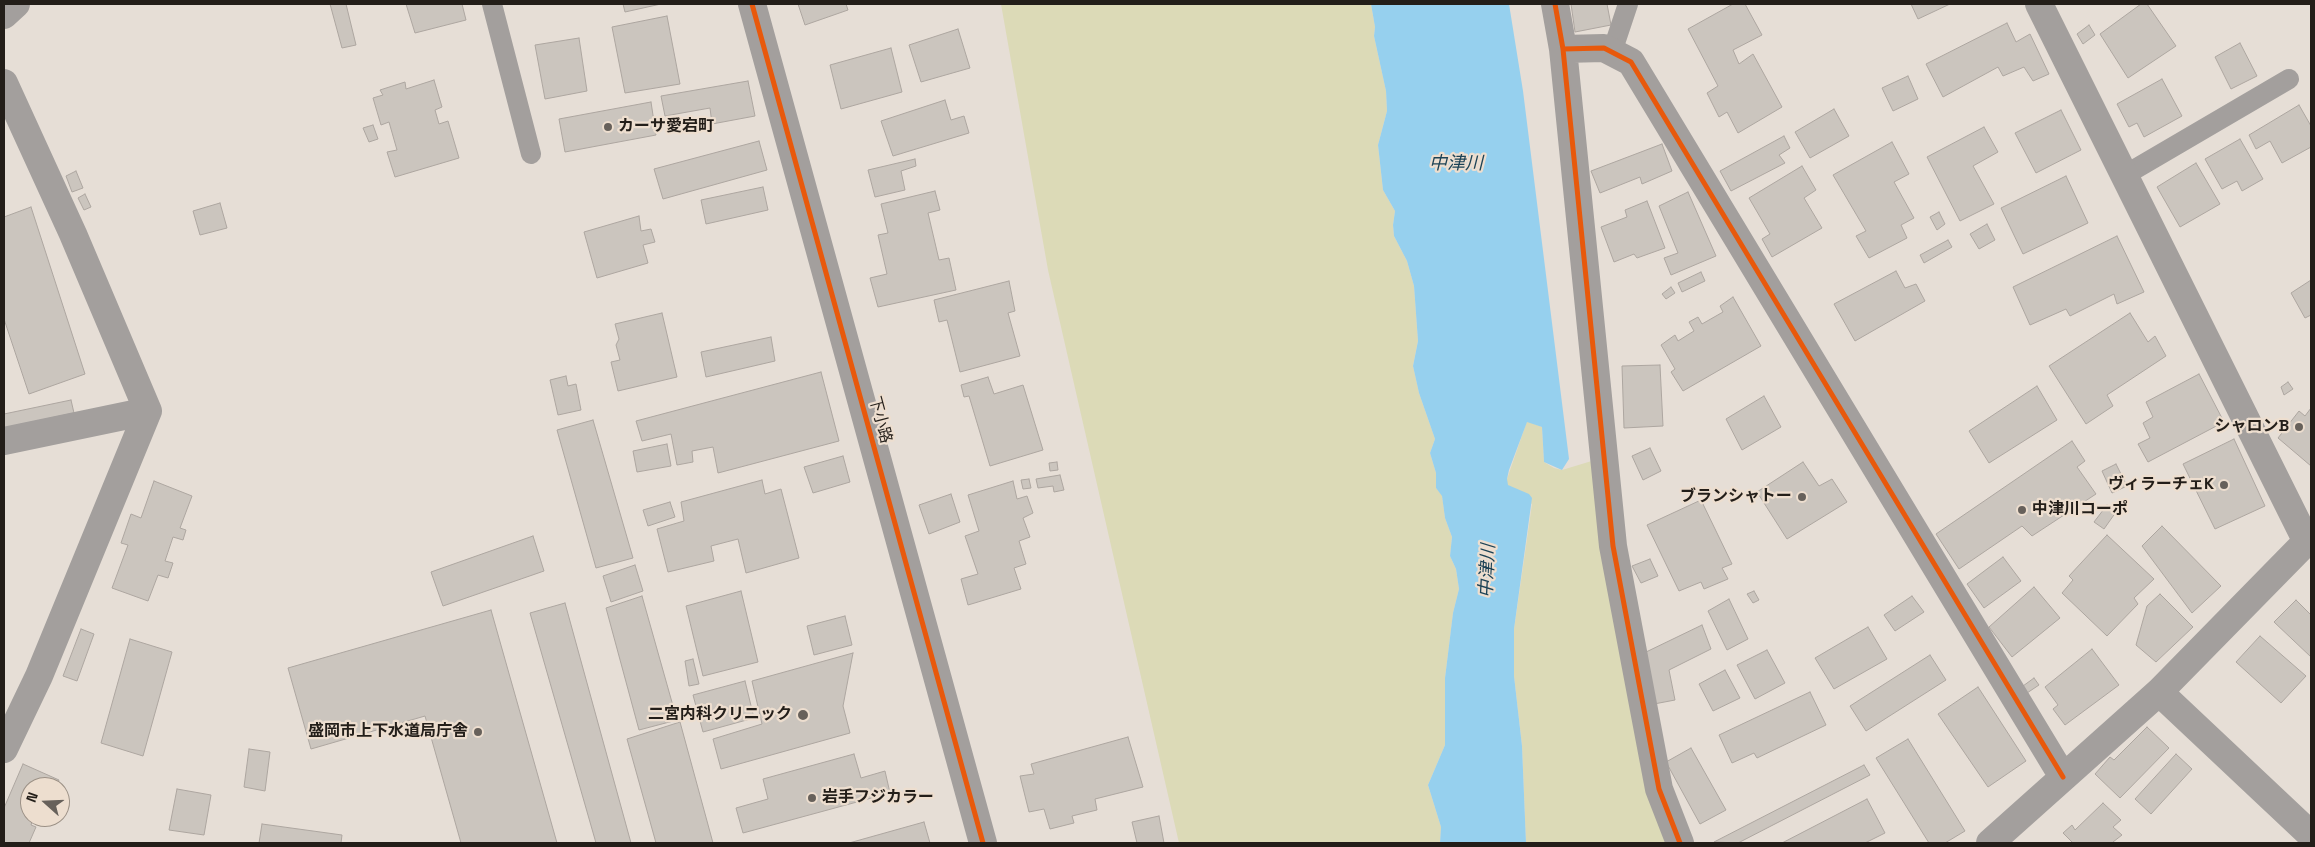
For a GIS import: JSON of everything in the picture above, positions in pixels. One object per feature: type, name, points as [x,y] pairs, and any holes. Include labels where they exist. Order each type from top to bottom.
[{"type":"street","points":[[4,14],[16,4]]},
{"type":"street","name":"下小路","points":[[752,4],[984,843]]},
{"type":"street","points":[[1555,4],[1563,49],[1613,546],[1659,789],[1680,843]]},
{"type":"street","points":[[1990,843],[2159,692],[2309,539],[2040,4]]},
{"type":"street","points":[[1563,49],[1604,48],[1631,62],[2063,778]]},
{"type":"street","points":[[4,83],[73,234],[148,410],[39,676],[4,749]]},
{"type":"street","points":[[4,440],[148,410]]},
{"type":"street","points":[[2159,692],[2311,835]]},
{"type":"lane","points":[[492,4],[531,154]]},
{"type":"lane","points":[[1612,52],[1628,4]]},
{"type":"lane","points":[[2125,175],[2289,79]]},
{"type":"shaded area","points":[[1001,4],[1371,4],[1375,27],[1374,36],[1386,91],[1387,111],[1378,145],[1383,190],[1395,211],[1394,236],[1407,261],[1414,286],[1418,341],[1413,366],[1419,393],[1435,439],[1430,453],[1436,473],[1436,488],[1442,495],[1445,518],[1452,537],[1450,556],[1456,569],[1459,589],[1453,613],[1445,678],[1445,745],[1428,785],[1441,827],[1440,843],[1179,843],[1048,270]]},
{"type":"shaded area","points":[[1527,421],[1542,427],[1544,462],[1554,468],[1562,470],[1595,460],[1666,843],[1526,843],[1522,746],[1514,676],[1514,629],[1532,504],[1507,485],[1507,479]]},
{"type":"water","name":"中津川","points":[[1371,4],[1509,4],[1523,91],[1569,459],[1562,470],[1544,462],[1542,427],[1527,422],[1507,479],[1508,485],[1529,494],[1532,498],[1514,629],[1514,676],[1522,746],[1526,843],[1440,843],[1441,827],[1428,785],[1445,745],[1445,678],[1453,613],[1459,589],[1456,569],[1450,556],[1452,537],[1445,518],[1442,496],[1436,488],[1436,473],[1430,453],[1435,439],[1419,393],[1413,366],[1418,341],[1414,286],[1407,261],[1394,236],[1395,211],[1383,190],[1378,145],[1387,111],[1386,91],[1374,36],[1375,27]]},
{"type":"building","points":[[330,4],[346,4],[356,45],[342,48]]},
{"type":"building","points":[[406,4],[462,4],[466,20],[415,33]]},
{"type":"building","points":[[623,4],[661,4],[625,12]]},
{"type":"building","points":[[798,4],[846,4],[848,10],[805,25]]},
{"type":"building","points":[[1571,4],[1607,4],[1611,25],[1575,32]]},
{"type":"building","points":[[1733,4],[1745,4],[1762,35],[1733,50],[1739,64],[1753,54],[1782,107],[1738,133],[1727,112],[1719,117],[1707,93],[1718,86],[1688,29]]},
{"type":"building","points":[[1911,4],[1950,4],[1918,19]]},
{"type":"building","points":[[2141,4],[2147,4],[2176,46],[2128,78],[2100,34]]},
{"type":"building","points":[[667,16],[680,84],[625,93],[612,27]]},
{"type":"building","points":[[2007,23],[2016,42],[2030,34],[2049,74],[2033,81],[2024,67],[2003,76],[1998,67],[1943,97],[1926,64]]},
{"type":"building","points":[[2089,25],[2095,35],[2083,44],[2077,34]]},
{"type":"building","points":[[958,29],[970,68],[921,82],[909,45]]},
{"type":"building","points":[[579,38],[587,91],[545,99],[535,45]]},
{"type":"building","points":[[2240,43],[2257,76],[2231,89],[2215,57]]},
{"type":"building","points":[[891,48],[902,92],[841,109],[830,65]]},
{"type":"building","points":[[1908,76],[1918,99],[1893,111],[1882,88]]},
{"type":"building","points":[[2162,79],[2182,116],[2144,137],[2137,123],[2129,127],[2117,104]]},
{"type":"building","points":[[434,80],[442,107],[435,110],[439,124],[448,121],[459,158],[395,177],[387,152],[397,150],[389,122],[381,125],[373,98],[383,95],[380,90],[405,82],[406,89]]},
{"type":"building","points":[[748,81],[755,116],[712,124],[710,108],[665,116],[661,96]]},
{"type":"building","points":[[945,100],[951,120],[964,116],[969,133],[893,156],[881,121]]},
{"type":"building","name":"カーサ愛宕町","points":[[651,102],[656,135],[565,152],[559,119]]},
{"type":"building","points":[[2299,105],[2311,126],[2311,147],[2282,163],[2270,141],[2256,149],[2249,135]]},
{"type":"building","points":[[1834,109],[1849,136],[1810,158],[1795,132]]},
{"type":"building","points":[[2061,110],[2081,150],[2036,173],[2015,133]]},
{"type":"building","points":[[373,125],[378,139],[369,142],[363,128]]},
{"type":"building","points":[[1984,127],[1998,152],[1973,166],[1994,204],[1960,221],[1927,157]]},
{"type":"building","points":[[1784,136],[1790,148],[1779,155],[1785,163],[1731,191],[1720,171]]},
{"type":"building","points":[[2240,139],[2263,179],[2242,191],[2237,181],[2222,189],[2205,159]]},
{"type":"building","points":[[759,141],[767,170],[663,199],[654,169]]},
{"type":"building","points":[[1892,142],[1909,174],[1894,182],[1914,218],[1901,225],[1907,238],[1869,258],[1856,236],[1866,231],[1833,175]]},
{"type":"building","points":[[1662,144],[1672,171],[1642,184],[1640,177],[1600,193],[1591,171]]},
{"type":"building","points":[[915,159],[916,166],[901,171],[905,190],[875,197],[868,170]]},
{"type":"building","points":[[2196,163],[2220,204],[2180,227],[2157,187]]},
{"type":"building","points":[[1802,166],[1816,190],[1804,198],[1822,228],[1772,257],[1762,239],[1770,234],[1749,198]]},
{"type":"building","points":[[76,171],[83,188],[72,192],[66,176]]},
{"type":"building","points":[[2066,176],[2088,223],[2023,254],[2001,208]]},
{"type":"building","points":[[763,187],[768,210],[706,224],[701,200]]},
{"type":"building","points":[[935,191],[940,210],[928,213],[939,260],[949,258],[956,290],[878,307],[870,278],[887,274],[878,235],[888,233],[881,204]]},
{"type":"building","points":[[1688,192],[1716,256],[1671,275],[1664,258],[1678,253],[1659,206]]},
{"type":"building","points":[[85,194],[91,207],[84,210],[78,198]]},
{"type":"building","points":[[1647,201],[1665,248],[1637,258],[1634,254],[1614,262],[1601,227],[1627,217],[1625,210]]},
{"type":"building","points":[[220,203],[227,228],[200,235],[193,211]]},
{"type":"building","points":[[31,207],[85,374],[29,394],[4,319],[4,217]]},
{"type":"building","points":[[1939,212],[1945,224],[1937,230],[1930,217]]},
{"type":"building","points":[[639,216],[641,231],[651,229],[655,242],[643,245],[648,263],[597,278],[584,232]]},
{"type":"building","points":[[1987,224],[1995,240],[1979,249],[1970,234]]},
{"type":"building","points":[[2117,236],[2144,292],[2117,304],[2114,294],[2070,316],[2066,309],[2030,325],[2013,287]]},
{"type":"building","points":[[1948,240],[1952,247],[1924,263],[1920,255]]},
{"type":"building","points":[[1896,271],[1905,288],[1916,284],[1925,301],[1855,341],[1834,304]]},
{"type":"building","points":[[1701,272],[1705,281],[1682,292],[1678,283]]},
{"type":"building","points":[[2311,280],[2311,315],[2305,318],[2291,293]]},
{"type":"building","points":[[1009,281],[1015,311],[1008,313],[1020,356],[960,372],[947,320],[939,322],[934,300]]},
{"type":"building","points":[[1671,287],[1675,293],[1666,299],[1662,294]]},
{"type":"building","points":[[1733,297],[1761,346],[1683,391],[1671,372],[1675,369],[1661,345],[1675,335],[1678,341],[1694,331],[1689,322],[1698,317],[1702,324],[1723,312],[1720,306]]},
{"type":"building","points":[[662,313],[677,377],[618,391],[611,362],[620,360],[616,345],[619,339],[615,324]]},
{"type":"building","points":[[2130,313],[2148,342],[2155,336],[2166,356],[2107,395],[2113,406],[2086,424],[2049,366]]},
{"type":"building","points":[[771,337],[775,361],[706,377],[701,352]]},
{"type":"building","points":[[1660,365],[1663,426],[1624,428],[1622,366]]},
{"type":"building","points":[[821,372],[839,441],[718,473],[713,447],[692,451],[693,462],[677,465],[671,434],[642,441],[636,421]]},
{"type":"building","points":[[2199,374],[2224,422],[2148,462],[2138,444],[2150,438],[2143,423],[2153,417],[2146,402]]},
{"type":"building","points":[[566,376],[568,386],[576,384],[581,410],[558,415],[550,380]]},
{"type":"building","points":[[988,377],[994,394],[1023,385],[1043,450],[990,466],[969,396],[964,397],[961,385]]},
{"type":"building","points":[[2288,382],[2293,389],[2284,395],[2281,387]]},
{"type":"building","points":[[2037,386],[2057,420],[1989,463],[1969,431]]},
{"type":"building","points":[[1764,396],[1781,427],[1742,450],[1726,419]]},
{"type":"building","points":[[71,400],[74,413],[4,428],[4,414]]},
{"type":"building","name":"シャロンB","points":[[2311,408],[2311,466],[2278,438],[2299,411],[2305,416]]},
{"type":"building","points":[[593,420],[633,558],[596,568],[557,430]]},
{"type":"building","name":"ヴィラーチェK","points":[[2234,439],[2265,506],[2215,529],[2183,464]]},
{"type":"building","name":"中津川コーポ","points":[[2072,441],[2085,461],[2077,467],[2096,494],[2032,536],[2022,526],[1959,569],[1936,534]]},
{"type":"building","points":[[667,444],[671,466],[637,472],[633,451]]},
{"type":"building","points":[[1650,448],[1661,471],[1643,480],[1632,456]]},
{"type":"building","points":[[843,456],[850,482],[813,493],[804,467]]},
{"type":"building","points":[[1057,462],[1058,470],[1050,471],[1049,463]]},
{"type":"building","name":"ブランシャトー","points":[[1803,462],[1819,486],[1832,479],[1847,502],[1787,539],[1757,492]]},
{"type":"building","points":[[2116,464],[2127,486],[2112,493],[2102,471]]},
{"type":"building","points":[[1060,475],[1064,490],[1054,492],[1053,486],[1038,488],[1036,479]]},
{"type":"building","points":[[1029,479],[1031,488],[1023,489],[1021,480]]},
{"type":"building","points":[[762,480],[765,494],[781,489],[799,558],[746,573],[738,539],[711,546],[714,561],[668,572],[657,529],[684,521],[681,502]]},
{"type":"building","points":[[154,481],[192,496],[180,528],[186,530],[183,540],[173,537],[165,561],[173,563],[168,578],[158,575],[148,601],[112,588],[128,545],[121,543],[131,514],[141,518]]},
{"type":"building","points":[[1013,481],[1017,499],[1027,496],[1033,513],[1023,518],[1030,537],[1019,541],[1026,564],[1014,568],[1021,589],[968,605],[961,579],[978,574],[965,536],[979,531],[968,495]]},
{"type":"building","points":[[951,494],[960,522],[929,534],[919,505]]},
{"type":"building","points":[[1701,500],[1732,564],[1722,568],[1728,579],[1704,589],[1701,582],[1679,591],[1647,525]]},
{"type":"building","points":[[670,502],[675,517],[648,526],[643,510]]},
{"type":"building","points":[[2107,505],[2116,512],[2104,529],[2094,522]]},
{"type":"building","points":[[2162,526],[2221,586],[2192,613],[2142,546]]},
{"type":"building","points":[[2107,535],[2154,579],[2134,598],[2138,604],[2107,636],[2062,593],[2073,580],[2069,576]]},
{"type":"building","points":[[533,536],[544,571],[443,606],[431,572]]},
{"type":"building","points":[[2003,557],[2021,581],[1984,608],[1967,584]]},
{"type":"building","points":[[1650,559],[1658,576],[1641,583],[1632,566]]},
{"type":"building","points":[[635,565],[643,591],[611,602],[603,576]]},
{"type":"building","points":[[2034,587],[2060,618],[2012,657],[1989,627]]},
{"type":"building","points":[[741,591],[758,662],[703,676],[686,606]]},
{"type":"building","points":[[1754,591],[1759,600],[1753,603],[1747,594]]},
{"type":"building","points":[[2160,594],[2193,627],[2156,662],[2136,645],[2147,606]]},
{"type":"building","points":[[642,596],[677,720],[639,730],[606,608]]},
{"type":"building","points":[[1912,596],[1924,612],[1895,631],[1884,615]]},
{"type":"building","points":[[1729,599],[1748,639],[1727,650],[1708,611]]},
{"type":"building","points":[[2296,600],[2311,615],[2311,657],[2274,622]]},
{"type":"building","points":[[565,603],[631,843],[596,843],[530,613]]},
{"type":"building","name":"盛岡市上下水道局庁舎","points":[[491,610],[557,843],[461,843],[425,716],[311,749],[288,668]]},
{"type":"building","points":[[845,616],[852,645],[814,655],[807,626]]},
{"type":"building","points":[[1702,625],[1711,649],[1669,670],[1675,700],[1654,704],[1644,653]]},
{"type":"building","points":[[1868,627],[1887,659],[1834,689],[1815,658]]},
{"type":"building","points":[[81,629],[94,634],[77,681],[63,676]]},
{"type":"building","points":[[2260,636],[2306,676],[2281,703],[2236,662]]},
{"type":"building","points":[[130,639],[172,652],[143,756],[101,743]]},
{"type":"building","points":[[2092,649],[2119,685],[2065,725],[2053,709],[2058,705],[2045,687]]},
{"type":"building","points":[[1767,650],[1785,683],[1755,699],[1737,665]]},
{"type":"building","points":[[853,653],[843,706],[850,733],[721,769],[713,739],[762,724],[752,681]]},
{"type":"building","points":[[1930,655],[1946,680],[1866,731],[1850,706]]},
{"type":"building","points":[[693,659],[699,684],[689,686],[685,661]]},
{"type":"building","points":[[1725,670],[1740,698],[1713,711],[1699,684]]},
{"type":"building","points":[[2034,678],[2039,685],[2027,693],[2023,686]]},
{"type":"building","points":[[745,681],[754,718],[703,732],[693,695]]},
{"type":"building","points":[[1978,687],[2026,761],[1988,787],[1938,714]]},
{"type":"building","points":[[1810,692],[1826,725],[1757,758],[1754,753],[1732,763],[1719,735]]},
{"type":"building","points":[[680,722],[713,843],[656,843],[627,739]]},
{"type":"building","points":[[2147,727],[2169,748],[2120,798],[2095,774],[2110,757],[2114,760]]},
{"type":"building","points":[[1128,737],[1143,787],[1095,799],[1097,810],[1072,816],[1074,823],[1050,829],[1044,809],[1029,812],[1020,776],[1034,774],[1031,764]]},
{"type":"building","points":[[1908,739],[1965,831],[1945,843],[1929,843],[1876,758]]},
{"type":"building","points":[[1691,748],[1726,810],[1700,824],[1666,762]]},
{"type":"building","points":[[249,749],[270,752],[265,791],[244,787]]},
{"type":"building","points":[[854,754],[861,778],[885,771],[890,793],[743,833],[736,808],[768,799],[763,779]]},
{"type":"building","points":[[2176,754],[2192,769],[2151,814],[2135,799]]},
{"type":"building","points":[[23,764],[52,777],[20,777],[20,827],[36,827],[29,843],[4,843],[4,808]]},
{"type":"building","points":[[1864,765],[1870,775],[1738,843],[1714,842]]},
{"type":"building","points":[[177,789],[211,795],[204,835],[169,830]]},
{"type":"building","points":[[1867,799],[1885,833],[1865,843],[1782,843]]},
{"type":"building","points":[[2103,803],[2121,820],[2113,827],[2122,835],[2114,843],[2073,843],[2063,833],[2072,825],[2075,830]]},
{"type":"building","points":[[1159,816],[1164,843],[1137,843],[1132,822]]},
{"type":"building","points":[[924,822],[930,843],[849,843]]},
{"type":"building","points":[[262,824],[342,835],[341,843],[259,843]]},
{"type":"cycle path","points":[[752,4],[983,843]]},
{"type":"cycle path","points":[[1555,4],[1563,49],[1613,546],[1659,789],[1680,843]]},
{"type":"cycle path","points":[[1563,49],[1604,48],[1631,62],[2063,777]]},
{"type":"place","name":"カーサ愛宕町","points":[[608,127]]},
{"type":"place","name":"シャロンB","points":[[2299,427]]},
{"type":"place","name":"ヴィラーチェK","points":[[2224,485]]},
{"type":"place","name":"ブランシャトー","points":[[1802,497]]},
{"type":"place","name":"中津川コーポ","points":[[2022,510]]},
{"type":"place","name":"二宮内科クリニック","points":[[803,715]]},
{"type":"place","name":"盛岡市上下水道局庁舎","points":[[478,732]]},
{"type":"place","name":"岩手フジカラー","points":[[812,798]]}]
